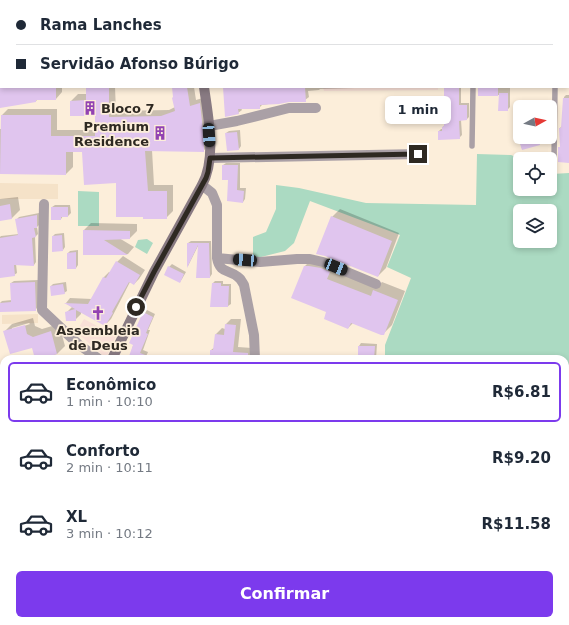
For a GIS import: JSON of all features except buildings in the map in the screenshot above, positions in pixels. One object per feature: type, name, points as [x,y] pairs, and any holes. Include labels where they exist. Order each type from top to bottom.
[{"type":"main road","points":[[114,355],[154,272],[208,172],[210,158],[209,126],[204,88]]},
{"type":"street","points":[[209,126],[237,121],[289,108],[316,108]]},
{"type":"street","points":[[210,158],[418,154]]},
{"type":"street","points":[[202,185],[212,193],[217,205],[218,264],[222,269],[237,276],[244,285],[254,335],[255,355]]},
{"type":"street","points":[[44,204],[42,310],[78,344],[93,355]]},
{"type":"street","points":[[217,258],[260,262],[310,259],[323,262],[376,284]]},
{"type":"lane","points":[[472,146],[473,88]]},
{"type":"lane","points":[[554,152],[555,88]]},
{"type":"shaded area","points":[[323,88],[438,88],[438,90],[324,91]]},
{"type":"shaded area","points":[[0,183],[58,184],[58,199],[0,199]]},
{"type":"shaded area","points":[[38,314],[38,323],[2,324],[2,315]]},
{"type":"shaded area","points":[[84,319],[116,336],[107,355],[103,355],[76,332]]},
{"type":"green space","points":[[477,154],[513,156],[513,196],[557,196],[557,174],[569,173],[569,355],[385,355],[385,345],[411,278],[387,267],[400,235],[310,201],[294,243],[285,251],[253,259],[253,237],[266,232],[276,209],[276,185],[299,188],[366,203],[476,205]]},
{"type":"green space","points":[[78,191],[99,192],[99,226],[78,226]]},
{"type":"green space","points":[[147,239],[153,243],[147,254],[135,247],[138,240]]},
{"type":"place","name":"Bloco 7","points":[[90,108]]},
{"type":"place","name":"Premium Residence","points":[[160,133]]},
{"type":"place","name":"Assembleia de Deus","points":[[98,313]]},
{"type":"route","points":[[136,307],[206,178],[210,158],[418,154]]}]
